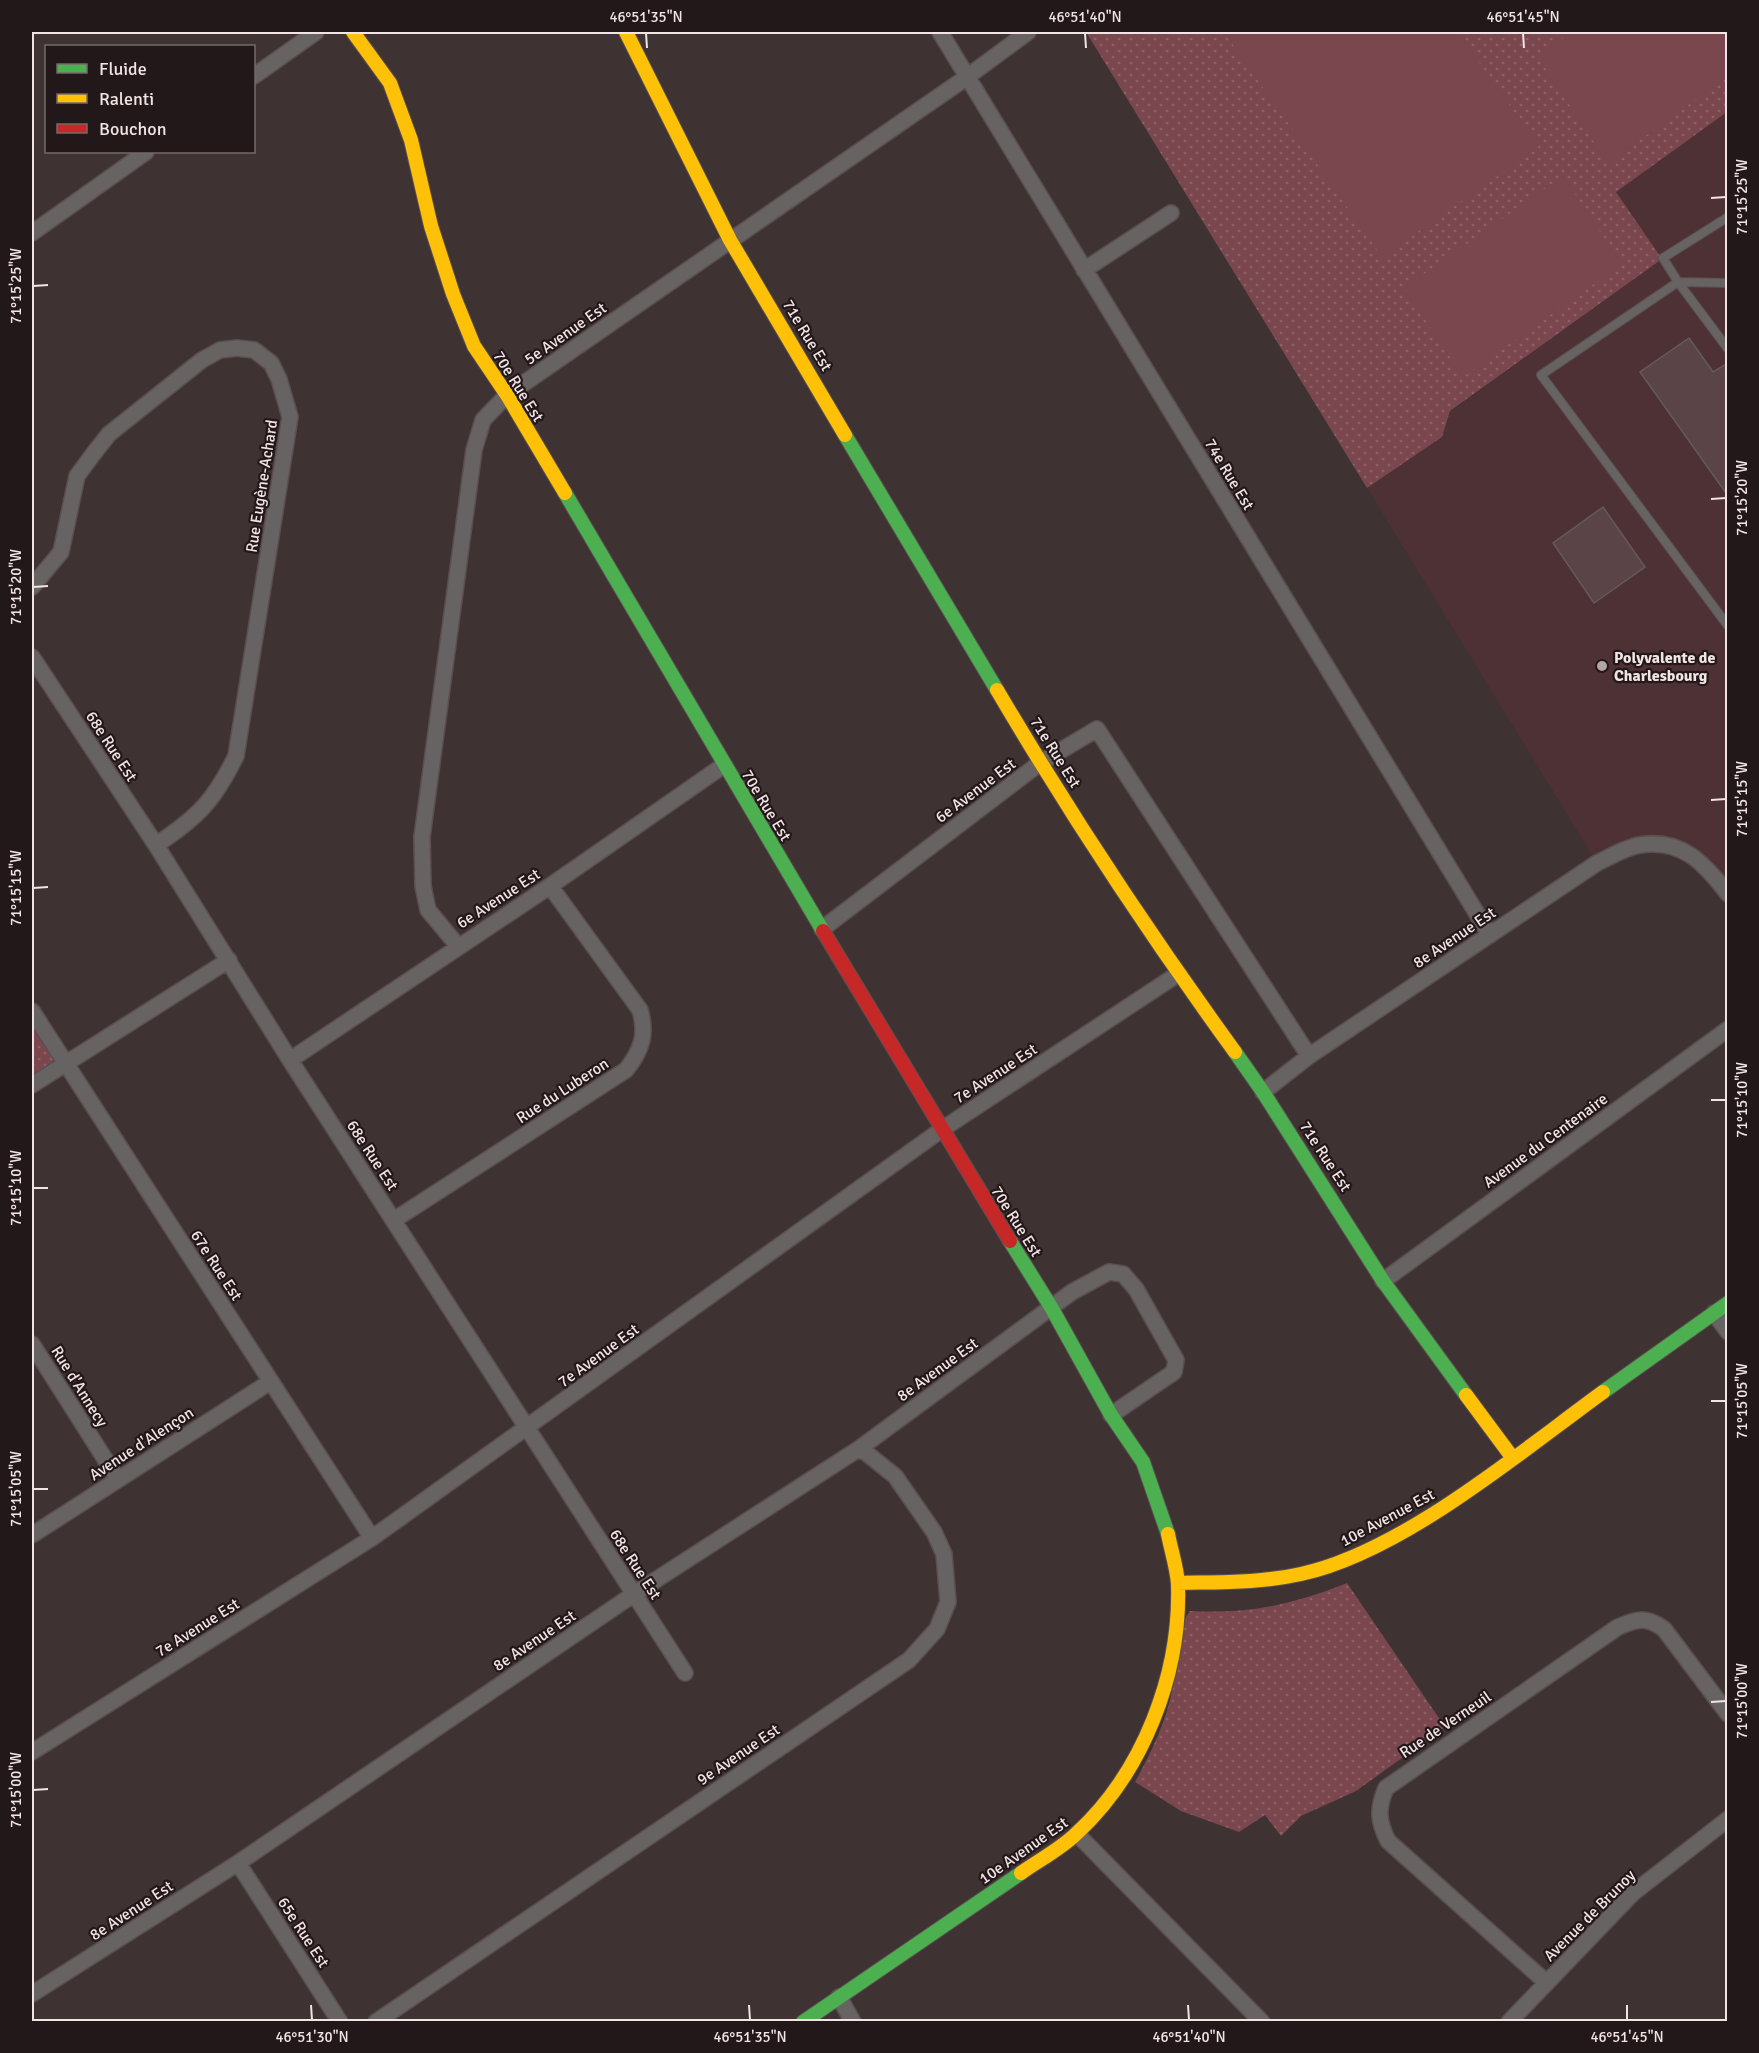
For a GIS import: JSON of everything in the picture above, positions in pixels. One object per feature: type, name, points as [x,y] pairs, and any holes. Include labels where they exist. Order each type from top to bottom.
[{"type":"street","points":[[255,75],[316,32]]},
{"type":"street","name":"70e Rue Est","points":[[353,32],[390,83],[411,140],[431,226],[453,294],[474,346],[507,395],[941,1130],[1051,1307],[1111,1415],[1143,1462],[1165,1521],[1178,1583]]},
{"type":"street","name":"71e Rue Est","points":[[626,32],[730,240],[1040,763],[1178,974],[1263,1092],[1383,1281],[1512,1457]]},
{"type":"street","name":"74e Rue Est","points":[[940,32],[1490,935]]},
{"type":"street","name":"5e Avenue Est","points":[[458,946],[428,910],[423,886],[422,837],[474,450],[483,420],[507,395],[967,77],[1028,32]]},
{"type":"street","points":[[32,232],[145,153]]},
{"type":"street","points":[[1084,270],[1171,213]]},
{"type":"street","name":"Rue Eugène-Achard","points":[[32,587],[61,552],[77,476],[109,434],[202,360],[220,350],[237,348],[254,350],[271,363],[279,379],[290,417],[236,756],[219,791],[191,822],[156,845]]},
{"type":"street","name":"68e Rue Est","points":[[32,657],[156,845],[290,1060],[685,1674]]},
{"type":"street","name":"6e Avenue Est","points":[[822,929],[1040,763],[1097,729],[1308,1056]]},
{"type":"street","name":"6e Avenue Est","points":[[290,1060],[550,886],[724,765]]},
{"type":"street","name":"8e Avenue Est","points":[[1263,1092],[1308,1056],[1597,863],[1640,845],[1679,847],[1707,867],[1728,894]]},
{"type":"street","name":"Rue du Luberon","points":[[394,1220],[626,1070],[639,1054],[645,1027],[640,1010],[550,886]]},
{"type":"street","points":[[32,1084],[229,960]]},
{"type":"street","name":"7e Avenue Est","points":[[32,1752],[372,1538],[941,1130],[1178,974]]},
{"type":"street","name":"67e Rue Est","points":[[32,1011],[372,1538]]},
{"type":"street","name":"Avenue du Centenaire","points":[[1383,1281],[1728,1029]]},
{"type":"street","name":"8e Avenue Est","points":[[32,1994],[238,1863],[634,1594],[860,1448],[1051,1307],[1108,1272],[1123,1274],[1136,1289],[1176,1360],[1174,1372],[1111,1415]]},
{"type":"street","name":"10e Avenue Est","points":[[803,2022],[1077,1834],[1120,1783],[1148,1733],[1164,1687],[1170,1657],[1178,1583],[1262,1580],[1302,1574],[1355,1555],[1424,1520],[1728,1303]]},
{"type":"street","points":[[1714,1313],[1728,1332]]},
{"type":"street","name":"Rue d'Annecy","points":[[32,1344],[117,1478]]},
{"type":"street","name":"Avenue d'Alençon","points":[[32,1535],[117,1478],[270,1382]]},
{"type":"street","name":"9e Avenue Est","points":[[376,2022],[909,1660],[938,1629],[948,1602],[944,1554],[934,1532],[895,1476],[860,1448]]},
{"type":"street","name":"Rue de Verneuil","points":[[1547,1983],[1388,1841],[1380,1824],[1379,1804],[1386,1788],[1618,1627],[1635,1621],[1650,1620],[1664,1629],[1728,1714]]},
{"type":"street","name":"Avenue de Brunoy","points":[[1509,2022],[1633,1893],[1728,1819]]},
{"type":"street","points":[[1077,1834],[1262,2022]]},
{"type":"street","name":"65e Rue Est","points":[[238,1863],[340,2022]]},
{"type":"street","points":[[839,1998],[853,2022]]},
{"type":"lane","points":[[1728,217],[1663,258],[1728,349]]},
{"type":"lane","points":[[1728,283],[1678,282],[1541,375],[1728,626]]},
{"type":"shaded area","points":[[1086,32],[1727,32],[1727,112],[1616,192],[1662,259],[1450,411],[1442,437],[1367,488]]},
{"type":"shaded area","points":[[1224,32],[1458,32],[1539,147],[1382,257]]},
{"type":"shaded area","points":[[1572,32],[1727,32],[1727,77],[1608,163],[1537,56]]},
{"type":"shaded area","name":"Polyvalente de Charlesbourg","points":[[1727,112],[1727,885],[1679,847],[1640,845],[1597,863],[1367,488],[1442,437],[1450,412],[1662,259],[1615,192]]},
{"type":"shaded area","points":[[1563,176],[1622,264],[1463,377],[1404,288]]},
{"type":"shaded area","points":[[32,1011],[65,1062],[32,1085]]},
{"type":"shaded area","points":[[1347,1583],[1445,1727],[1356,1791],[1301,1816],[1281,1836],[1265,1815],[1239,1832],[1181,1811],[1135,1782],[1153,1748],[1170,1700],[1181,1628],[1190,1611],[1232,1611],[1270,1606],[1308,1597]]},
{"type":"building","points":[[1689,338],[1713,372],[1728,363],[1728,496],[1640,372]]},
{"type":"building","points":[[1603,507],[1645,567],[1594,603],[1553,543]]},
{"type":"traffic: fast","points":[[845,435],[997,690]]},
{"type":"traffic: fast","points":[[565,493],[823,931]]},
{"type":"traffic: fast","points":[[1235,1052],[1263,1092],[1383,1281],[1466,1395]]},
{"type":"traffic: fast","points":[[1010,1241],[1051,1307],[1111,1415],[1143,1462],[1168,1534]]},
{"type":"traffic: fast","points":[[1603,1392],[1728,1303]]},
{"type":"traffic: fast","points":[[803,2022],[1021,1873]]},
{"type":"traffic: slow","points":[[353,32],[390,83],[411,140],[431,226],[453,294],[474,346],[507,395],[565,493]]},
{"type":"traffic: slow","points":[[626,32],[730,240],[845,435]]},
{"type":"traffic: slow","points":[[997,690],[1111,874],[1235,1052]]},
{"type":"traffic: slow","points":[[1178,1583],[1240,1582],[1286,1577],[1340,1562],[1379,1545],[1458,1498],[1603,1392]]},
{"type":"traffic: slow","points":[[1466,1395],[1512,1457]]},
{"type":"traffic: slow","points":[[1021,1873],[1071,1839],[1100,1808],[1121,1781],[1139,1751],[1153,1719],[1165,1686],[1173,1652],[1177,1618],[1178,1584],[1168,1534]]},
{"type":"traffic: jam","points":[[823,931],[1010,1241]]},
{"type":"place","name":"Polyvalente de Charlesbourg","points":[[1602,666]]}]
